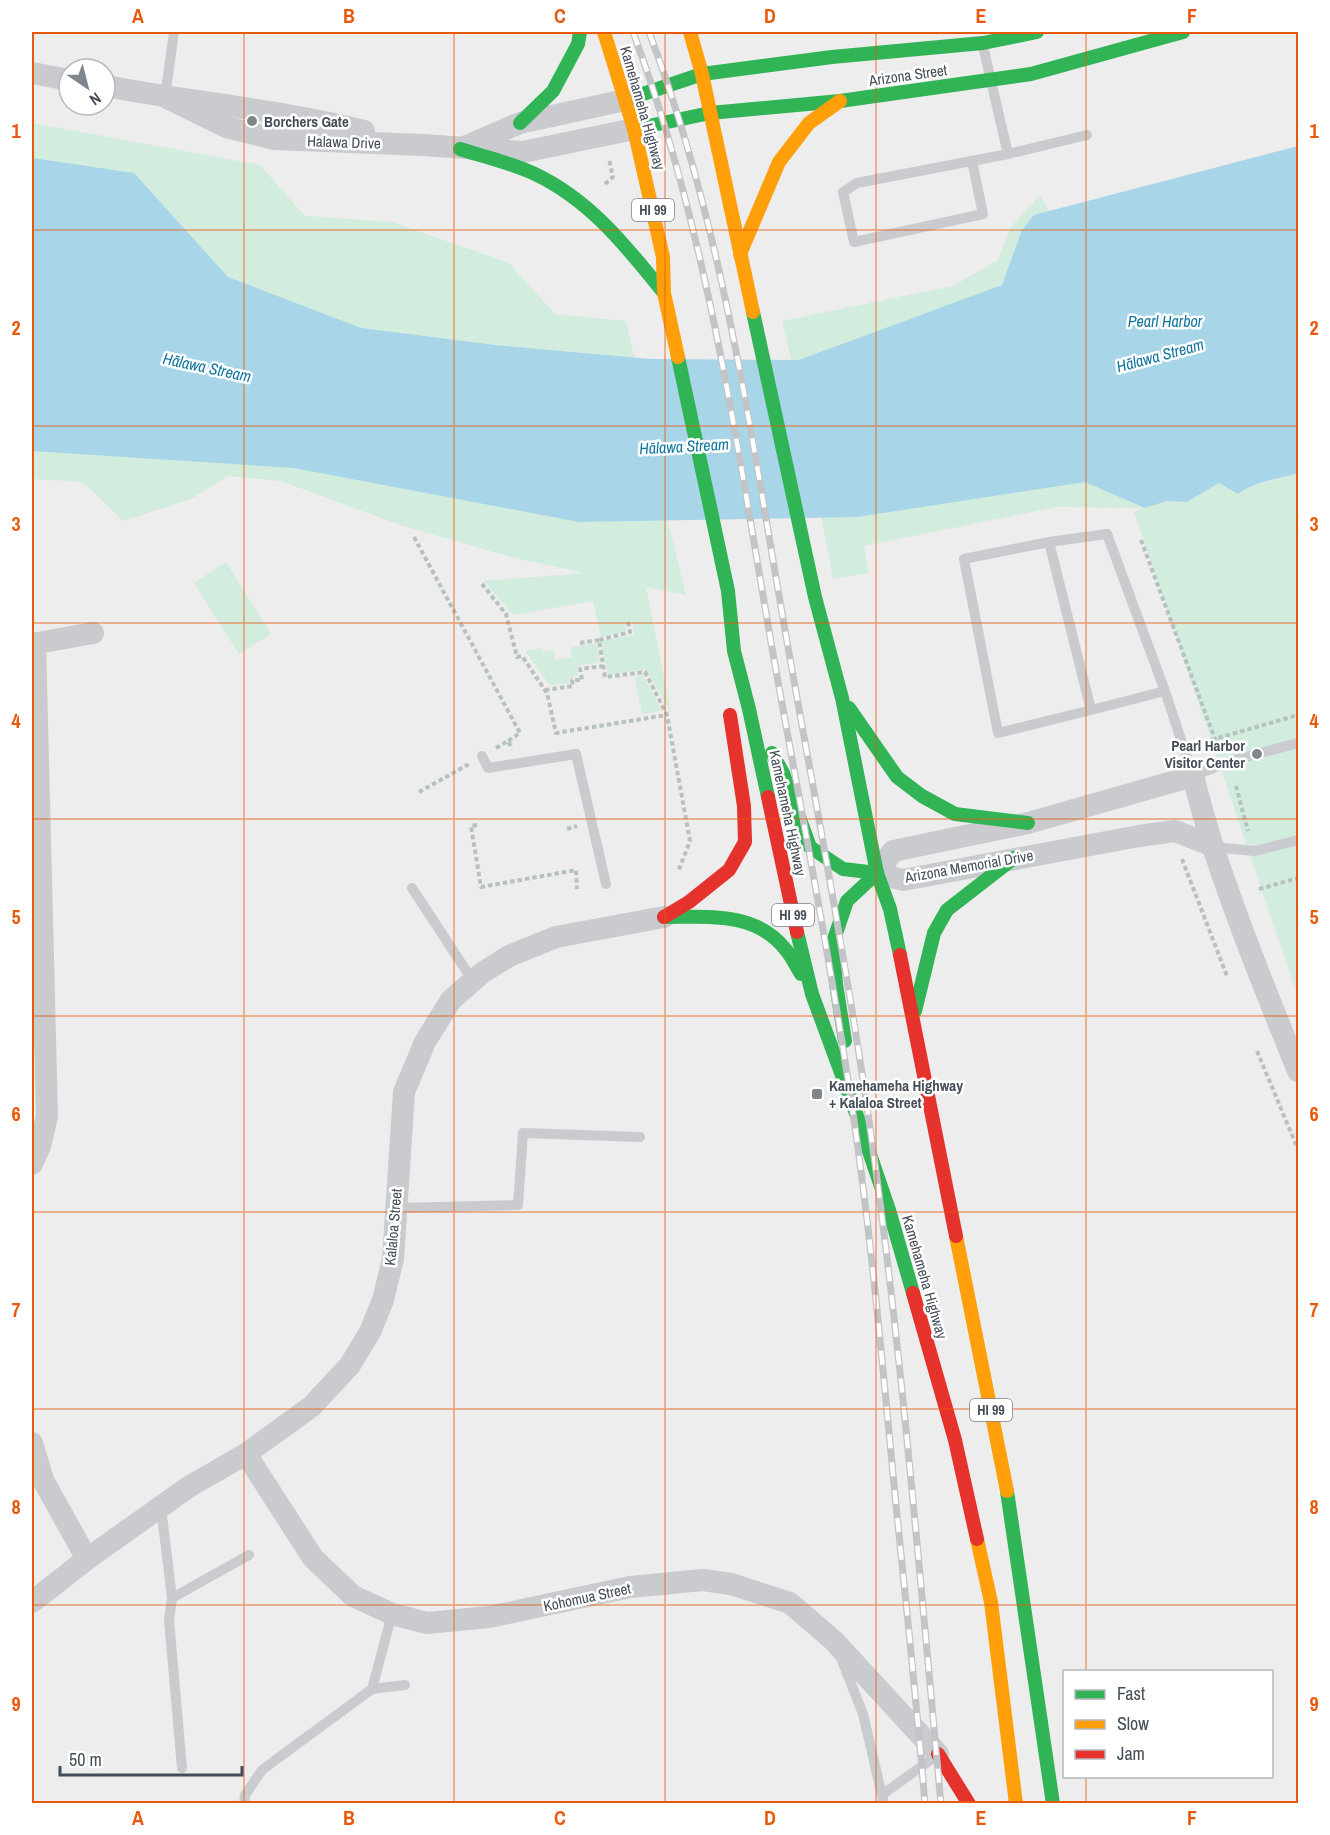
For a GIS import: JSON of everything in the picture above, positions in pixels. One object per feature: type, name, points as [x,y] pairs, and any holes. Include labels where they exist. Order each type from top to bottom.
[{"type":"main road","points":[[520,123],[553,90],[578,44],[580,32]]},
{"type":"main road","name":"Kamehameha Highway","points":[[604,32],[634,129],[663,257],[664,293],[728,591],[734,651],[812,994],[858,1116],[889,1210],[955,1440],[991,1602],[1016,1803]]},
{"type":"main road","name":"HI 99","points":[[690,32],[702,74],[815,597],[842,698],[877,873],[890,909],[913,1019],[1010,1508],[1053,1803]]},
{"type":"main road","name":"Arizona Street","points":[[625,100],[702,74],[832,57],[983,43],[1037,32]]},
{"type":"main road","name":"Arizona Street","points":[[634,129],[710,113],[840,101],[1031,74],[1183,32]]},
{"type":"main road","points":[[740,254],[779,162],[809,123],[840,101]]},
{"type":"main road","points":[[460,149],[535,174],[582,202],[625,244],[664,293]]},
{"type":"main road","points":[[664,917],[689,902],[729,870],[745,842],[744,806],[730,723],[734,651]]},
{"type":"main road","points":[[842,698],[897,777],[922,796],[955,814],[1028,823]]},
{"type":"main road","points":[[749,709],[783,773],[810,847],[843,869],[877,873]]},
{"type":"main road","points":[[913,1019],[934,933],[947,910],[1014,858]]},
{"type":"main road","points":[[858,1116],[836,984],[833,942],[847,901],[877,873]]},
{"type":"main road","points":[[664,917],[728,917],[764,930],[786,949],[812,994]]},
{"type":"main road","points":[[938,1754],[969,1803]]},
{"type":"street","points":[[32,73],[57,78]]},
{"type":"street","name":"Halawa Drive","points":[[117,88],[253,108],[423,145],[460,149],[523,153],[634,129]]},
{"type":"street","name":"Halawa Drive","points":[[460,149],[520,123],[625,100]]},
{"type":"street","points":[[32,1164],[40,1146],[47,1116],[33,643],[93,633]]},
{"type":"street","points":[[1193,776],[1213,846],[1265,989],[1299,1071]]},
{"type":"street","name":"Arizona Memorial Drive","points":[[1193,776],[1028,823],[893,851],[877,873],[903,880],[1014,858],[1175,831],[1213,846]]},
{"type":"street","name":"Kalaloa Street","points":[[32,1602],[87,1559],[190,1486],[246,1454],[312,1406],[350,1365],[370,1332],[383,1300],[393,1259],[404,1092],[424,1042],[451,1000],[482,973],[509,956],[556,937],[664,917]]},
{"type":"street","points":[[32,1443],[43,1480],[87,1559]]},
{"type":"street","name":"Kohomua Street","points":[[246,1454],[313,1558],[353,1596],[392,1614],[427,1623],[489,1617],[630,1587],[704,1580],[731,1584],[790,1603],[834,1641],[938,1754]]},
{"type":"lane","points":[[165,97],[174,32]]},
{"type":"lane","points":[[983,43],[1008,154]]},
{"type":"lane","points":[[972,161],[983,214],[854,242],[843,192],[857,183],[1008,154],[1087,135]]},
{"type":"lane","points":[[1165,690],[998,733],[964,559],[1048,542],[1107,534],[1165,690],[1193,776],[1232,761],[1299,743]]},
{"type":"lane","points":[[1048,542],[1091,710]]},
{"type":"lane","points":[[482,756],[488,768],[576,754],[606,884]]},
{"type":"lane","points":[[1213,846],[1255,850],[1299,840]]},
{"type":"lane","points":[[412,888],[473,981]]},
{"type":"lane","points":[[395,1208],[518,1205],[523,1133],[640,1137]]},
{"type":"lane","points":[[161,1507],[172,1598],[169,1620],[182,1768]]},
{"type":"lane","points":[[172,1598],[249,1555]]},
{"type":"lane","points":[[372,1689],[392,1614]]},
{"type":"lane","points":[[834,1641],[863,1714],[884,1799],[938,1754]]},
{"type":"lane","points":[[244,1803],[245,1795],[262,1770],[372,1689],[405,1685]]},
{"type":"path","points":[[598,190],[613,177],[608,153]]},
{"type":"path","points":[[414,537],[520,733],[508,741]]},
{"type":"path","points":[[1141,540],[1215,739],[1222,746]]},
{"type":"path","points":[[482,584],[506,614],[517,657],[522,656],[548,693],[556,733],[667,715]]},
{"type":"path","points":[[580,643],[630,632],[628,622]]},
{"type":"path","points":[[599,640],[605,677],[645,672],[667,715],[690,841],[678,872]]},
{"type":"path","points":[[545,690],[573,686],[572,680],[582,680],[580,669],[603,666]]},
{"type":"path","points":[[1204,742],[1299,715]]},
{"type":"path","points":[[1236,786],[1248,831]]},
{"type":"path","points":[[573,816],[575,826]]},
{"type":"path","points":[[477,825],[471,826],[481,887],[576,870],[577,889]]},
{"type":"path","points":[[1178,851],[1227,976]]},
{"type":"path","points":[[1259,889],[1299,878]]},
{"type":"path","points":[[1257,1051],[1297,1147]]},
{"type":"green space","points":[[32,123],[260,165],[305,216],[392,222],[509,263],[555,314],[626,321],[648,418],[228,339],[32,191]]},
{"type":"green space","points":[[1040,195],[1050,212],[1030,288],[808,431],[782,321],[953,286],[998,260],[1011,227]]},
{"type":"green space","points":[[32,365],[662,498],[686,595],[646,587],[671,713],[646,669],[608,675],[601,641],[634,635],[632,622],[625,623],[626,631],[601,637],[593,601],[513,615],[484,581],[585,573],[514,558],[403,526],[281,481],[228,476],[191,499],[123,521],[83,482],[32,479]]},
{"type":"green space","name":"Pearl Harbor Visitor Center","points":[[1087,463],[1145,508],[1167,501],[1187,502],[1219,483],[1248,486],[1298,473],[1298,997],[1134,512],[1142,508],[1057,507],[864,546],[869,573],[833,579],[814,477]]},
{"type":"green space","points":[[226,562],[271,634],[239,654],[194,583]]},
{"type":"green space","points":[[597,643],[600,662],[577,666],[578,676],[569,678],[569,683],[550,685],[525,651],[542,648],[543,652],[554,650],[555,660],[572,657],[570,647]]},
{"type":"green space","points":[[643,675],[661,711],[642,714],[635,678]]},
{"type":"water","points":[[1298,146],[1298,473],[1259,484],[1238,494],[1219,483],[1187,502],[1167,501],[1145,508],[1085,482],[857,517],[579,522],[294,468],[32,451],[32,158],[134,173],[228,277],[361,328],[495,345],[650,359],[799,360],[1002,285],[1022,230],[1034,215]]},
{"type":"railway","points":[[633,32],[659,107],[681,183],[717,336],[835,1002],[854,1120],[873,1268],[925,1804]]},
{"type":"railway","points":[[649,32],[696,178],[731,328],[847,977],[889,1270],[941,1804]]},
{"type":"traffic: fast","points":[[520,123],[553,91],[578,44],[580,32]]},
{"type":"traffic: fast","points":[[625,100],[702,74],[832,57],[983,43],[1037,32]]},
{"type":"traffic: fast","points":[[634,129],[710,113],[840,101],[1031,74],[1183,32]]},
{"type":"traffic: fast","points":[[460,149],[526,170],[573,197],[606,226],[664,293]]},
{"type":"traffic: fast","points":[[753,312],[815,597],[842,698],[877,873],[890,909],[900,955]]},
{"type":"traffic: fast","points":[[678,357],[728,591],[734,651],[768,797]]},
{"type":"traffic: fast","points":[[849,708],[897,777],[922,796],[955,814],[1028,823]]},
{"type":"traffic: fast","points":[[772,753],[783,773],[810,847],[843,869],[877,873]]},
{"type":"traffic: fast","points":[[915,1011],[934,933],[947,910],[1014,858]]},
{"type":"traffic: fast","points":[[845,1041],[836,984],[833,942],[847,901],[877,873]]},
{"type":"traffic: fast","points":[[664,917],[714,917],[746,922],[774,937],[786,950],[801,974]]},
{"type":"traffic: fast","points":[[797,932],[812,994],[889,1210],[913,1293]]},
{"type":"traffic: fast","points":[[1007,1491],[1053,1804]]},
{"type":"traffic: slow","points":[[604,32],[634,129],[663,257],[664,293],[678,357]]},
{"type":"traffic: slow","points":[[690,32],[702,74],[753,312]]},
{"type":"traffic: slow","points":[[740,254],[779,162],[809,123],[840,101]]},
{"type":"traffic: slow","points":[[956,1236],[1007,1491]]},
{"type":"traffic: slow","points":[[977,1539],[991,1602],[1016,1804]]},
{"type":"traffic: jam","points":[[664,917],[689,902],[729,870],[745,842],[744,806],[730,715]]},
{"type":"traffic: jam","points":[[768,797],[797,932]]},
{"type":"traffic: jam","points":[[900,955],[956,1236]]},
{"type":"traffic: jam","points":[[913,1293],[955,1440],[977,1539]]},
{"type":"traffic: jam","points":[[938,1754],[969,1804]]},
{"type":"place","name":"Borchers Gate","points":[[252,121]]},
{"type":"place","name":"Pearl Harbor Visitor Center","points":[[1257,754]]},
{"type":"place","name":"Kamehameha Highway + Kalaloa Street","points":[[817,1094]]},
{"type":"water label","name":"Pearl Harbor","points":[[1165,321]]},
{"type":"water label","name":"Hālawa Stream","points":[[1160,355]]},
{"type":"water label","name":"Hālawa Stream","points":[[207,367]]},
{"type":"water label","name":"Hālawa Stream","points":[[684,446]]}]
